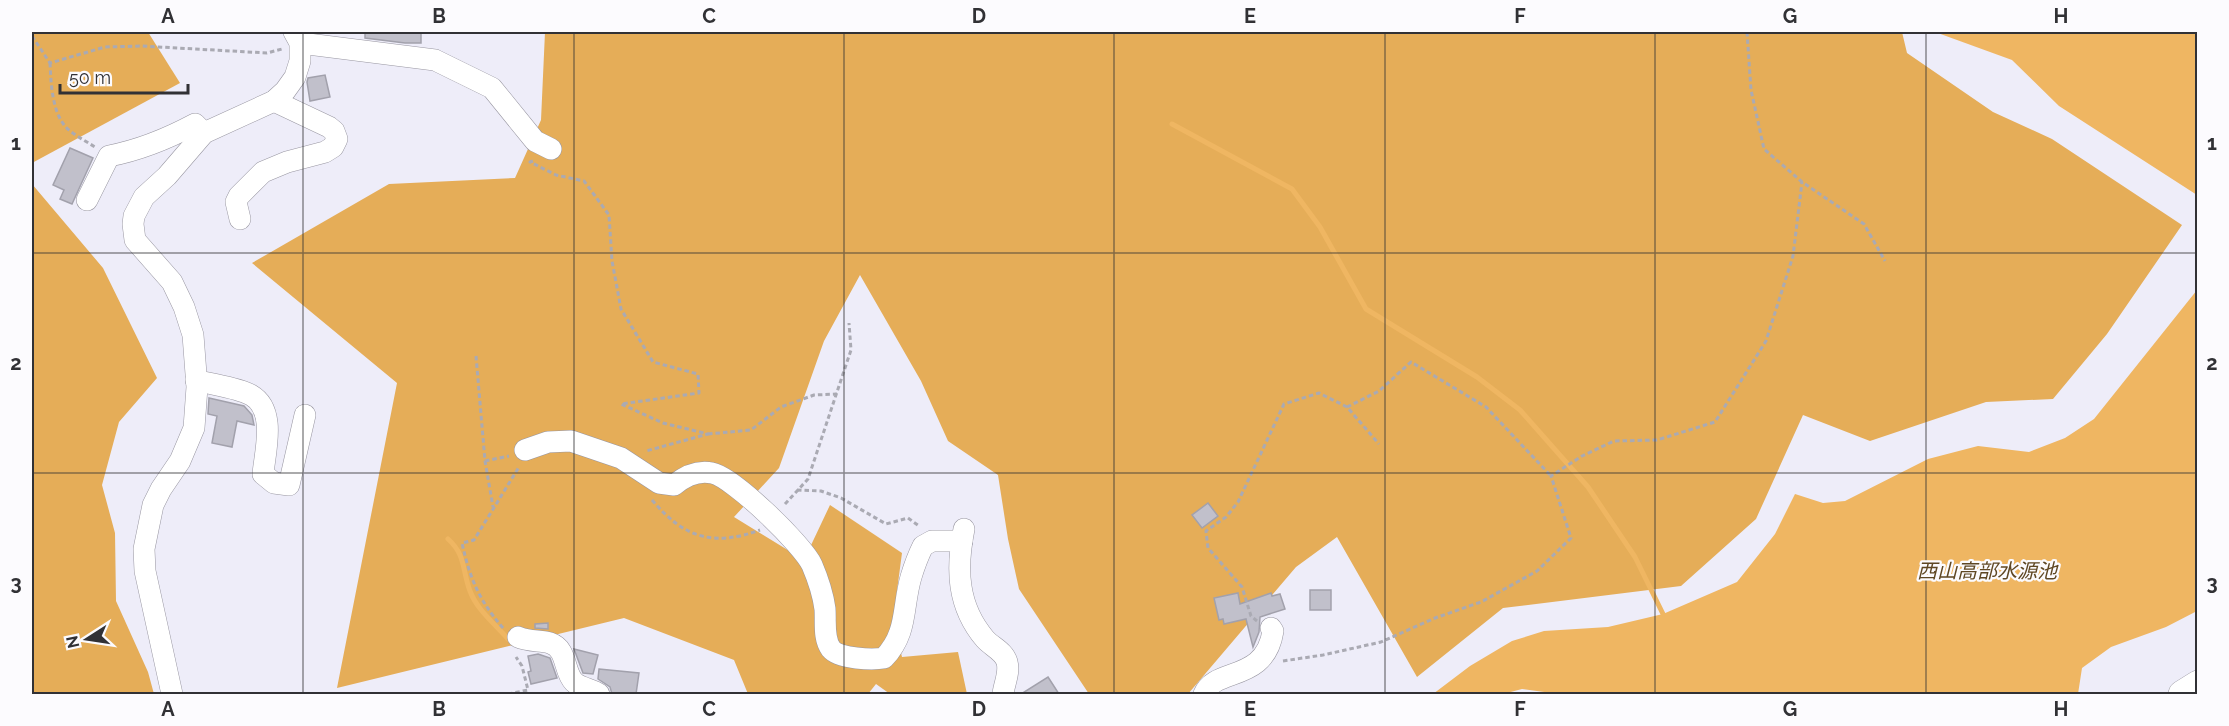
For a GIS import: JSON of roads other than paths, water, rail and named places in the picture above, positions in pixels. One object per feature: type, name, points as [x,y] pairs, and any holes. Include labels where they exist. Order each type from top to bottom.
[{"type":"main road","points":[[2182,694],[2198,684]]},
{"type":"street","points":[[172,694],[145,571],[144,549],[153,505],[180,461],[194,428],[196,380],[193,335],[184,307],[172,282],[135,240],[134,216],[144,197],[167,176],[204,134],[274,101],[285,91],[295,77],[300,61],[291,35],[435,60],[492,88],[535,141],[552,149]]},
{"type":"street","points":[[240,219],[236,202],[263,172],[287,162],[325,152],[333,147],[337,139],[334,131],[329,127],[274,101]]},
{"type":"street","points":[[87,200],[109,156],[134,151],[173,136],[195,124],[204,134]]},
{"type":"street","points":[[196,380],[250,394],[261,402],[267,429],[263,474],[274,483],[290,485],[305,415]]},
{"type":"street","points":[[528,450],[548,442],[571,441],[621,458],[659,483],[675,485],[686,475],[712,473],[732,483],[770,518],[811,563],[822,593],[825,632],[832,650],[838,654],[855,658],[884,658],[897,641],[902,630],[911,576],[923,546],[932,541],[963,534],[958,558],[963,599],[970,617],[985,639],[1004,655],[1008,663],[1004,694]]},
{"type":"street","points":[[1204,694],[1209,686],[1256,665],[1271,643],[1273,632],[1271,628]]},
{"type":"street","points":[[515,643],[549,643],[557,648],[566,660],[574,682],[599,694]]},
{"type":"water","points":[[1935,32],[2197,32],[2197,195],[2059,106],[2012,60]]},
{"type":"water","name":"西山高部水源池","points":[[2197,290],[2197,611],[2166,627],[2111,647],[2082,668],[2078,694],[1559,694],[1522,689],[1503,694],[1433,694],[1470,666],[1512,641],[1544,631],[1608,627],[1663,614],[1737,582],[1775,534],[1795,494],[1823,503],[1845,501],[1928,459],[1978,446],[2029,452],[2065,438],[2094,419]]},
{"type":"waterway","points":[[1172,124],[1292,189],[1320,227],[1366,309],[1477,377],[1520,410],[1588,487],[1635,557],[1663,614]]},
{"type":"waterway","points":[[448,539],[461,557],[473,598],[508,639],[513,641]]}]
